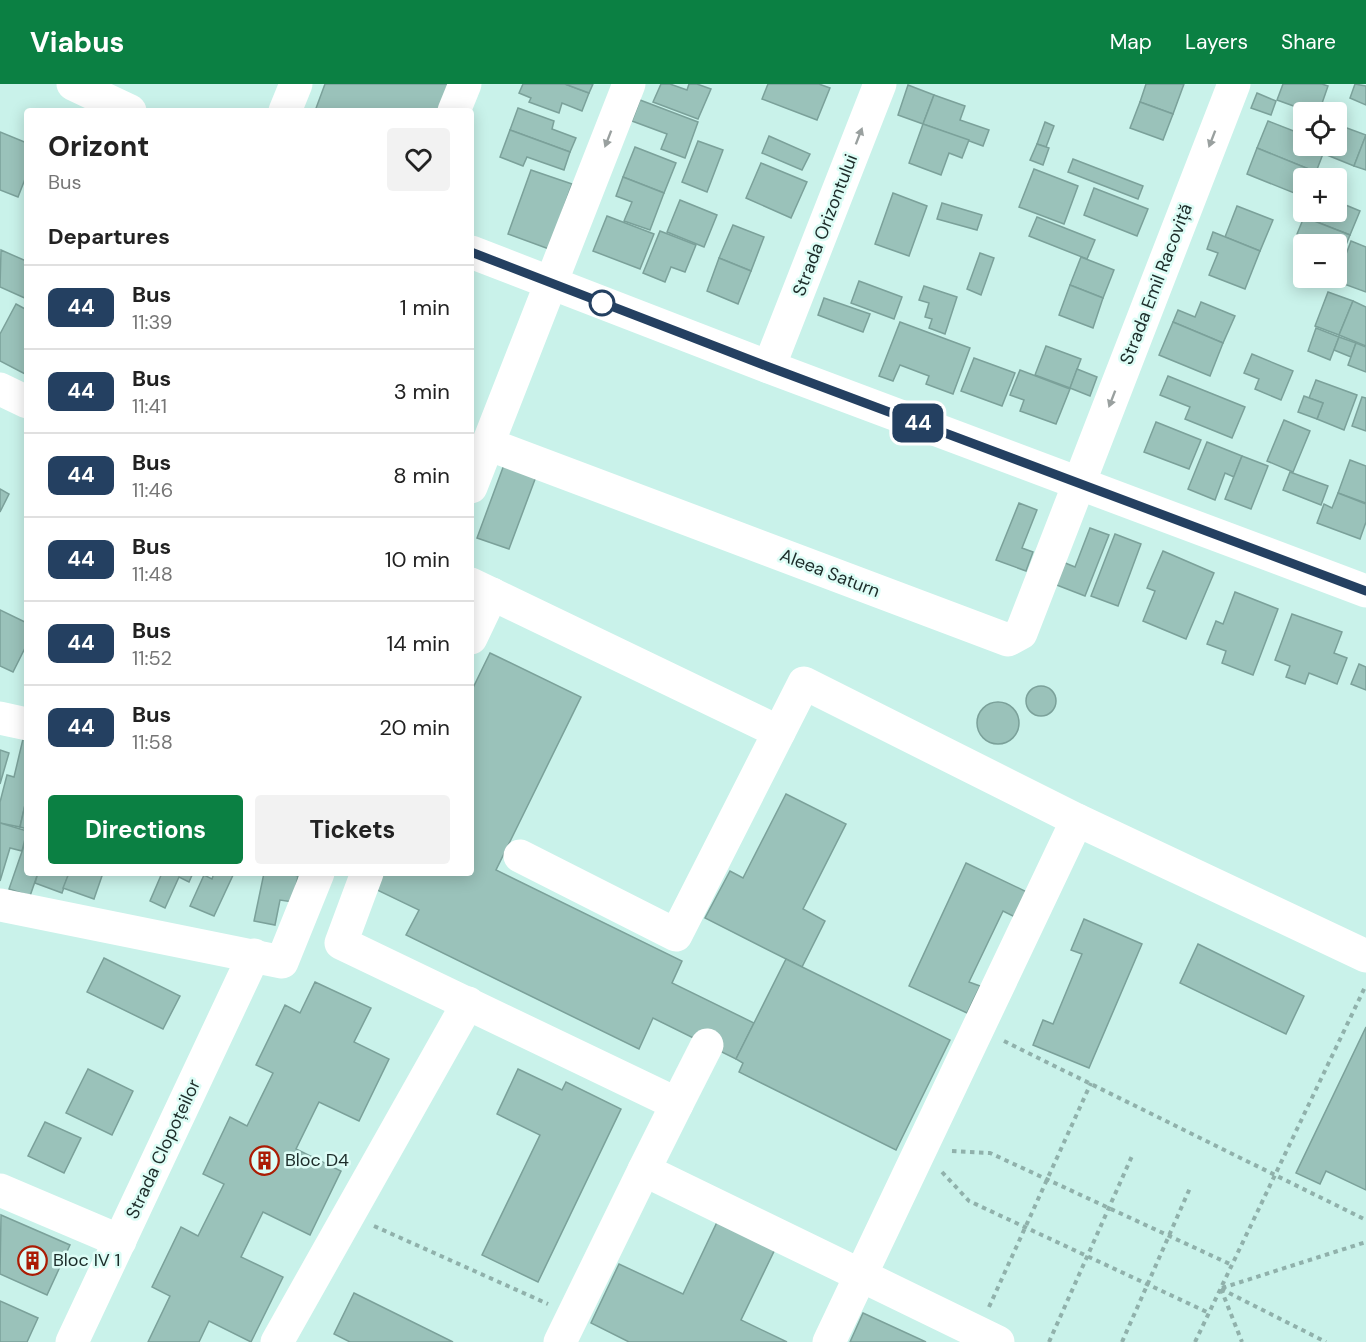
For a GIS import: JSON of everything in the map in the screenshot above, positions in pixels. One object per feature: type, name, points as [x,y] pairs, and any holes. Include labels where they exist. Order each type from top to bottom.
[{"type":"street","points":[[73,84],[124,108]]},
{"type":"street","points":[[286,108],[296,84]]},
{"type":"street","points":[[455,108],[465,84]]},
{"type":"street","points":[[474,479],[629,84]]},
{"type":"street","name":"Strada Orizontului","points":[[769,367],[880,84]]},
{"type":"street","name":"Strada Emil Racoviță","points":[[1079,484],[1233,84]]},
{"type":"street","points":[[474,253],[769,367],[1366,591]]},
{"type":"street","points":[[0,389],[24,401]]},
{"type":"street","name":"Aleea Saturn","points":[[488,444],[1008,640],[1021,633],[1079,484]]},
{"type":"street","points":[[474,623],[481,589],[779,732]]},
{"type":"street","points":[[520,856],[676,934],[804,683],[1077,820],[1366,956]]},
{"type":"street","points":[[0,718],[24,723]]},
{"type":"street","points":[[829,1342],[1077,820]]},
{"type":"street","name":"Strada Clopoțeilor","points":[[72,1342],[120,1241],[268,958],[316,876]]},
{"type":"street","points":[[366,876],[341,943],[676,1104]]},
{"type":"street","points":[[0,905],[268,958]]},
{"type":"street","points":[[277,1342],[468,1003]]},
{"type":"street","points":[[567,1329],[707,1045]]},
{"type":"street","points":[[644,1170],[988,1337]]},
{"type":"street","points":[[0,1190],[120,1241]]},
{"type":"path","points":[[1196,1342],[1366,984]]},
{"type":"path","points":[[979,1028],[1366,1220]]},
{"type":"path","points":[[988,1337],[1026,1227],[1090,1083]]},
{"type":"path","points":[[921,1149],[990,1153],[1232,1265]]},
{"type":"path","points":[[921,1149],[969,1201],[1209,1313]]},
{"type":"path","points":[[1049,1342],[1132,1156]]},
{"type":"path","points":[[1122,1342],[1190,1188]]},
{"type":"path","points":[[349,1214],[567,1329]]},
{"type":"path","points":[[1221,1288],[1366,1242]]},
{"type":"path","points":[[1221,1288],[1242,1342]]},
{"type":"path","points":[[1221,1288],[1326,1342]]},
{"type":"building","points":[[325,84],[452,84],[442,108],[316,108]]},
{"type":"building","points":[[523,84],[565,84],[589,93],[582,111],[562,103],[559,113],[529,102],[531,98],[519,93]]},
{"type":"building","points":[[565,84],[593,84],[589,93]]},
{"type":"building","points":[[661,84],[670,84],[687,90],[689,84],[697,84],[711,89],[698,119],[653,102]]},
{"type":"building","points":[[768,84],[819,84],[830,88],[817,120],[762,99]]},
{"type":"building","points":[[1146,84],[1184,84],[1173,114],[1140,102]]},
{"type":"building","points":[[1283,84],[1328,86],[1322,102],[1293,102],[1293,106],[1277,100]]},
{"type":"building","points":[[1355,84],[1366,86],[1366,105],[1350,98]]},
{"type":"building","points":[[908,85],[934,95],[923,124],[898,115]]},
{"type":"building","points":[[1257,93],[1276,101],[1271,115],[1251,108]]},
{"type":"building","points":[[934,95],[965,106],[960,120],[989,130],[983,146],[923,124]]},
{"type":"building","points":[[640,100],[698,122],[685,158],[661,149],[667,134],[632,121]]},
{"type":"building","points":[[1140,102],[1173,114],[1163,140],[1130,128]]},
{"type":"building","points":[[518,108],[554,121],[552,129],[576,138],[570,152],[510,130]]},
{"type":"building","points":[[1268,121],[1293,131],[1293,156],[1322,156],[1318,168],[1306,168],[1257,148]]},
{"type":"building","points":[[1045,122],[1054,126],[1046,147],[1037,144]]},
{"type":"building","points":[[923,124],[969,140],[962,158],[949,153],[941,175],[909,163]]},
{"type":"building","points":[[1347,128],[1366,135],[1354,166],[1329,156],[1347,156]]},
{"type":"building","points":[[510,130],[570,152],[564,170],[527,157],[523,166],[500,157]]},
{"type":"building","points":[[0,132],[24,142],[24,182],[18,197],[0,190]]},
{"type":"building","points":[[1366,135],[1366,170],[1354,166]]},
{"type":"building","points":[[769,136],[810,154],[802,170],[762,153]]},
{"type":"building","points":[[698,141],[723,150],[707,192],[682,182]]},
{"type":"building","points":[[1037,144],[1049,148],[1043,165],[1030,160]]},
{"type":"building","points":[[635,147],[676,163],[664,193],[623,177]]},
{"type":"building","points":[[1257,148],[1306,168],[1293,168],[1293,193],[1247,174]]},
{"type":"building","points":[[1073,159],[1143,186],[1138,199],[1068,172]]},
{"type":"building","points":[[761,163],[807,182],[791,218],[746,198]]},
{"type":"building","points":[[1034,169],[1078,186],[1064,224],[1019,207]]},
{"type":"building","points":[[531,170],[572,184],[549,249],[508,234]]},
{"type":"building","points":[[623,177],[664,193],[650,230],[624,221],[632,202],[616,196]]},
{"type":"building","points":[[1094,188],[1148,209],[1137,236],[1084,215]]},
{"type":"building","points":[[893,193],[927,206],[909,256],[875,244]]},
{"type":"building","points":[[680,200],[717,215],[704,247],[667,232]]},
{"type":"building","points":[[942,203],[982,215],[977,230],[937,219]]},
{"type":"building","points":[[1237,206],[1273,220],[1260,251],[1225,237]]},
{"type":"building","points":[[1347,206],[1360,211],[1350,235],[1317,222],[1347,222]]},
{"type":"building","points":[[607,216],[654,234],[640,269],[593,251]]},
{"type":"building","points":[[1037,217],[1095,240],[1087,259],[1029,236]]},
{"type":"building","points":[[1302,222],[1317,222],[1350,235],[1347,242],[1347,234],[1297,234]]},
{"type":"building","points":[[733,225],[764,237],[751,271],[719,258]]},
{"type":"building","points":[[660,231],[696,245],[685,272],[671,267],[665,282],[643,273]]},
{"type":"building","points":[[1213,232],[1260,251],[1245,289],[1209,275],[1218,253],[1207,249]]},
{"type":"building","points":[[1351,241],[1366,247],[1366,292],[1347,285],[1347,252]]},
{"type":"building","points":[[1,250],[24,260],[24,298],[0,287]]},
{"type":"building","points":[[980,253],[994,258],[981,295],[967,289]]},
{"type":"building","points":[[1081,257],[1114,270],[1103,298],[1070,285]]},
{"type":"building","points":[[719,258],[751,271],[738,304],[707,291]]},
{"type":"building","points":[[859,281],[902,297],[894,319],[851,303]]},
{"type":"building","points":[[1070,285],[1103,298],[1093,328],[1059,315]]},
{"type":"building","points":[[924,286],[957,297],[945,334],[929,328],[932,319],[925,317],[929,303],[919,300]]},
{"type":"building","points":[[1328,292],[1353,301],[1339,335],[1315,326]]},
{"type":"building","points":[[824,298],[870,314],[863,332],[818,315]]},
{"type":"building","points":[[1353,301],[1366,307],[1366,346],[1339,335]]},
{"type":"building","points":[[1201,302],[1235,316],[1223,343],[1173,322],[1178,310],[1195,317]]},
{"type":"building","points":[[16,304],[24,308],[24,373],[0,361],[0,334]]},
{"type":"building","points":[[900,322],[970,348],[953,394],[926,384],[929,376],[900,365],[893,381],[879,376]]},
{"type":"building","points":[[1173,322],[1223,343],[1210,376],[1159,355]]},
{"type":"building","points":[[1316,328],[1339,337],[1330,360],[1308,351]]},
{"type":"building","points":[[1339,337],[1356,343],[1351,357],[1334,350]]},
{"type":"building","points":[[1356,343],[1366,347],[1366,372],[1348,365]]},
{"type":"building","points":[[1046,346],[1081,359],[1070,388],[1035,375]]},
{"type":"building","points":[[1252,354],[1293,371],[1281,400],[1255,389],[1259,379],[1244,373]]},
{"type":"building","points":[[974,358],[1015,373],[1002,406],[961,391]]},
{"type":"building","points":[[1077,369],[1097,377],[1090,396],[1070,388]]},
{"type":"building","points":[[1020,370],[1070,389],[1056,424],[1020,411],[1024,400],[1010,395]]},
{"type":"building","points":[[1168,376],[1245,407],[1232,438],[1185,419],[1190,407],[1160,395]]},
{"type":"building","points":[[1316,380],[1357,395],[1344,430],[1317,419],[1323,403],[1309,398]]},
{"type":"building","points":[[1304,396],[1323,403],[1317,419],[1298,412]]},
{"type":"building","points":[[1362,397],[1366,398],[1366,431],[1352,426]]},
{"type":"building","points":[[1284,420],[1310,431],[1293,472],[1267,461]]},
{"type":"building","points":[[1156,422],[1201,440],[1189,469],[1144,452]]},
{"type":"building","points":[[1207,442],[1242,456],[1234,477],[1225,473],[1215,500],[1188,489]]},
{"type":"building","points":[[1242,456],[1268,466],[1251,509],[1225,499]]},
{"type":"building","points":[[1350,460],[1366,466],[1366,503],[1338,493]]},
{"type":"building","points":[[505,462],[537,474],[509,549],[477,538]]},
{"type":"building","points":[[1290,472],[1328,486],[1321,505],[1283,490]]},
{"type":"building","points":[[0,489],[9,494],[0,512]]},
{"type":"building","points":[[1338,493],[1366,504],[1366,522],[1360,539],[1317,523],[1324,504],[1332,508]]},
{"type":"building","points":[[1019,503],[1037,510],[1022,548],[1033,552],[1026,571],[996,560]]},
{"type":"building","points":[[1090,528],[1109,535],[1085,596],[1049,582],[1058,560],[1075,567]]},
{"type":"building","points":[[1115,534],[1141,544],[1118,606],[1091,596]]},
{"type":"building","points":[[1163,551],[1214,573],[1186,639],[1143,621],[1155,591],[1147,588]]},
{"type":"building","points":[[1235,592],[1278,609],[1253,675],[1222,663],[1226,651],[1207,644],[1216,621],[1223,624]]},
{"type":"building","points":[[0,610],[24,622],[24,650],[13,672],[0,666]]},
{"type":"building","points":[[1292,614],[1342,632],[1334,653],[1347,658],[1337,684],[1309,673],[1305,684],[1286,677],[1290,666],[1275,660]]},
{"type":"building","points":[[490,653],[581,697],[496,870],[682,961],[672,983],[754,1023],[736,1059],[653,1018],[639,1049],[406,935],[419,910],[375,889],[381,876],[474,876],[474,686]]},
{"type":"building","points":[[1359,664],[1366,667],[1366,690],[1351,684]]},
{"type":"building","points":[[1041,686],[1047,687],[1055,695],[1055,707],[1047,715],[1041,716],[1035,715],[1027,707],[1026,701],[1027,695],[1035,687]]},
{"type":"building","points":[[998,702],[1006,703],[1013,708],[1018,715],[1018,731],[1013,738],[1006,743],[998,744],[990,743],[983,738],[978,731],[977,723],[978,715],[983,708],[990,703]]},
{"type":"building","points":[[24,739],[24,809],[20,827],[0,823],[0,802],[7,775],[14,777]]},
{"type":"building","points":[[0,750],[9,753],[0,784]]},
{"type":"building","points":[[786,794],[846,824],[803,909],[825,921],[802,967],[705,918],[730,871],[743,878]]},
{"type":"building","points":[[24,809],[24,828],[20,827]]},
{"type":"building","points":[[0,823],[24,830],[24,843],[22,851],[10,848],[0,881]]},
{"type":"building","points":[[24,846],[24,876],[37,876],[30,896],[9,889]]},
{"type":"building","points":[[966,863],[1027,892],[1015,917],[1003,911],[969,982],[980,986],[967,1013],[909,986]]},
{"type":"building","points":[[37,876],[68,876],[62,893],[35,883]]},
{"type":"building","points":[[68,876],[102,876],[94,899],[63,888]]},
{"type":"building","points":[[161,876],[192,876],[189,882],[179,877],[165,908],[150,901]]},
{"type":"building","points":[[204,876],[212,879],[213,876],[233,876],[214,916],[190,906]]},
{"type":"building","points":[[263,876],[298,876],[293,902],[280,900],[275,925],[254,921]]},
{"type":"building","points":[[1084,919],[1142,944],[1089,1068],[1033,1045],[1043,1020],[1053,1024],[1082,954],[1071,950]]},
{"type":"building","points":[[1198,944],[1304,996],[1286,1034],[1180,983]]},
{"type":"building","points":[[104,958],[180,996],[163,1029],[87,992]]},
{"type":"building","points":[[786,959],[950,1040],[896,1150],[739,1072],[743,1063],[736,1059]]},
{"type":"building","name":"Bloc D4","points":[[315,982],[371,1008],[354,1042],[389,1059],[359,1121],[319,1102],[296,1149],[341,1171],[310,1235],[263,1212],[241,1257],[283,1277],[251,1342],[209,1321],[199,1342],[148,1342],[170,1296],[152,1287],[181,1227],[198,1236],[224,1184],[203,1174],[230,1117],[247,1126],[273,1073],[256,1065],[285,1005],[300,1013]]},
{"type":"building","points":[[1366,1027],[1366,1190],[1326,1171],[1320,1184],[1296,1173]]},
{"type":"building","points":[[88,1069],[133,1091],[112,1135],[66,1113]]},
{"type":"building","points":[[518,1069],[562,1090],[566,1082],[621,1109],[538,1282],[482,1255],[540,1135],[497,1114]]},
{"type":"building","points":[[45,1122],[81,1138],[64,1173],[28,1156]]},
{"type":"building","name":"Bloc IV 1","points":[[1,1215],[70,1245],[47,1295],[0,1274]]},
{"type":"building","points":[[719,1218],[777,1245],[741,1320],[787,1342],[629,1342],[591,1323],[619,1264],[683,1294]]},
{"type":"building","points":[[354,1293],[453,1342],[350,1342],[334,1334]]},
{"type":"building","points":[[0,1301],[38,1318],[27,1342],[0,1342]]},
{"type":"building","points":[[863,1313],[926,1342],[850,1342]]},
{"type":"bus line","name":"44","points":[[474,253],[769,367],[1366,591]]},
{"type":"place","name":"Bloc D4","points":[[264,1160]]},
{"type":"place","name":"Bloc IV 1","points":[[32,1260]]}]
